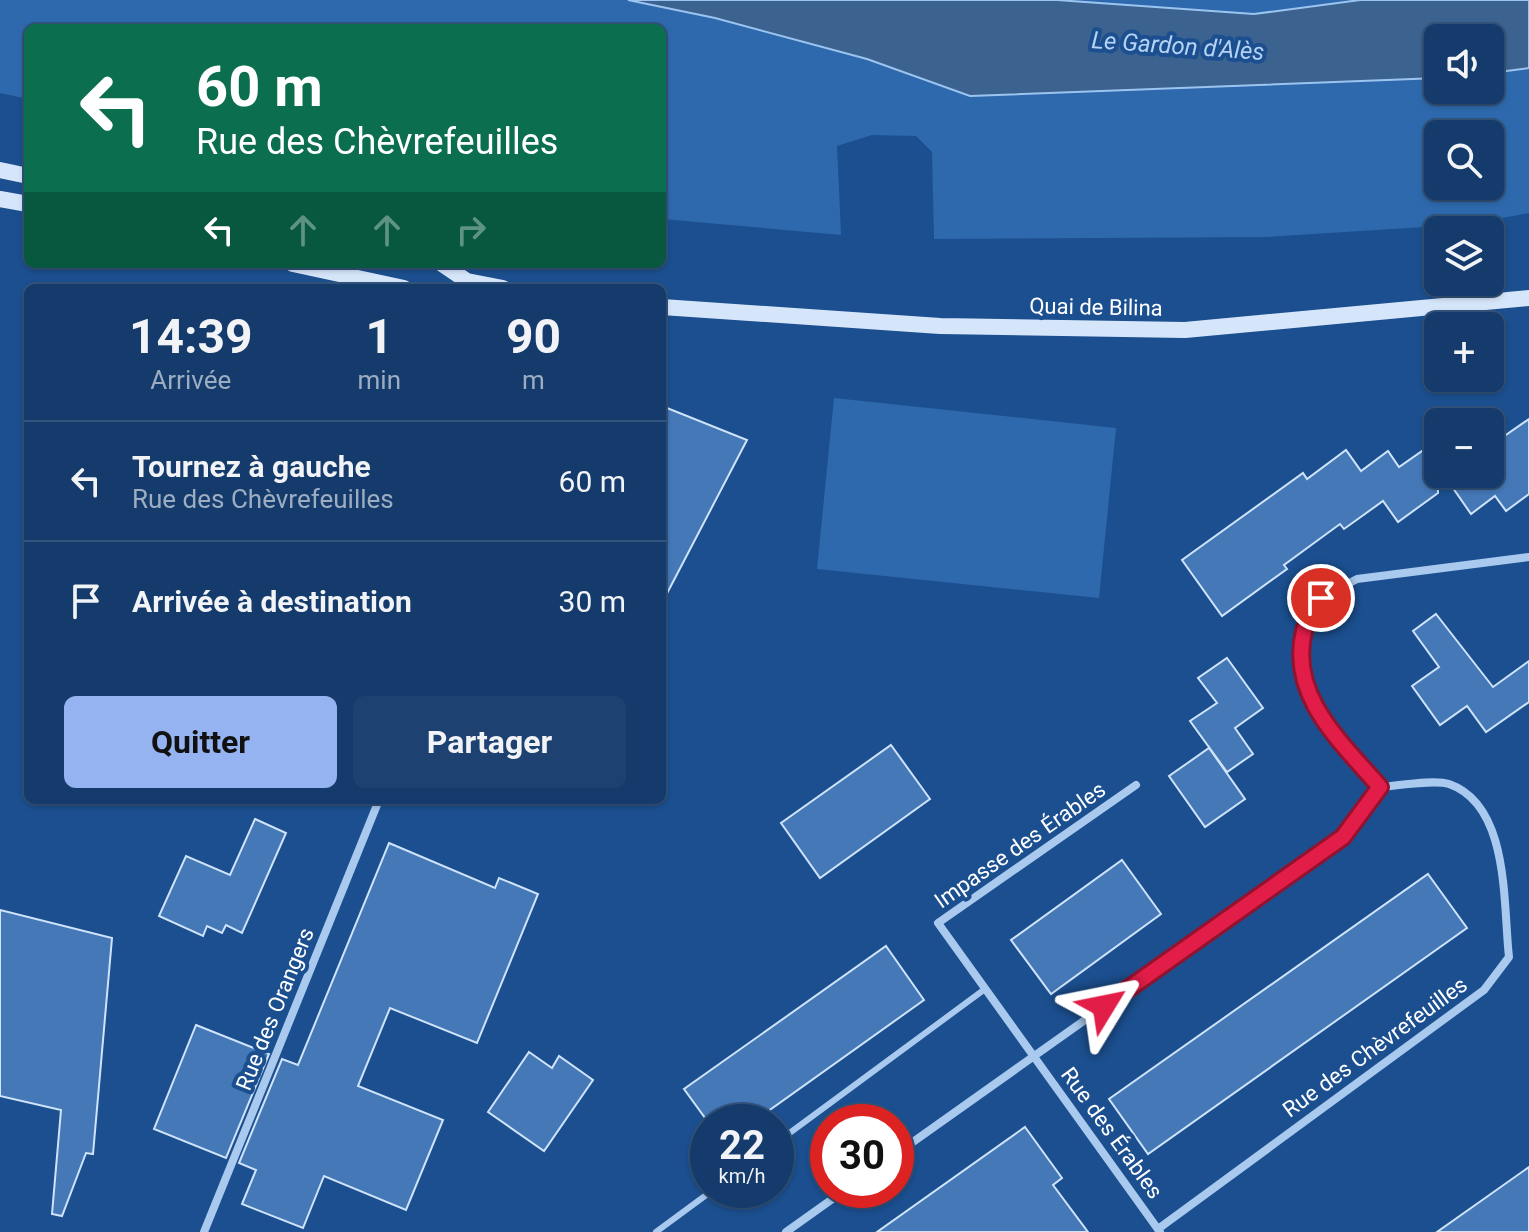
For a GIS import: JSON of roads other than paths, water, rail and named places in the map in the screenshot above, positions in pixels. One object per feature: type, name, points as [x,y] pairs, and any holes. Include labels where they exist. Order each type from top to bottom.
[{"type":"main road","points":[[0,170],[24,175]]},
{"type":"main road","points":[[0,199],[24,203]]},
{"type":"main road","points":[[312,268],[386,284]]},
{"type":"main road","points":[[448,268],[467,281],[482,284]]},
{"type":"main road","points":[[459,284],[467,281]]},
{"type":"main road","name":"Quai de Bilina","points":[[666,307],[940,326],[1185,330],[1529,298]]},
{"type":"street","points":[[914,1141],[1343,837],[1380,787],[1315,712],[1303,670],[1304,631],[1321,598],[1357,579],[1529,557]]},
{"type":"street","name":"Rue des Chèvrefeuilles","points":[[1159,1231],[1484,990],[1509,957],[1496,836],[1481,806],[1448,783],[1380,787]]},
{"type":"street","name":"Impasse des Érables","points":[[1034,1056],[938,923],[1136,785]]},
{"type":"street","name":"Rue des Orangers","points":[[204,1232],[377,804]]},
{"type":"street","name":"Rue des Érables","points":[[1034,1056],[1159,1231]]},
{"type":"street","points":[[786,1232],[820,1208]]},
{"type":"lane","points":[[794,1130],[985,989]]},
{"type":"lane","points":[[656,1232],[690,1207]]},
{"type":"water","name":"Le Gardon d'Alès","points":[[628,0],[1057,0],[1254,14],[1360,0],[1529,0],[1529,68],[1504,71],[1504,24],[1424,24],[1424,79],[970,96],[867,59],[715,18]]}]
